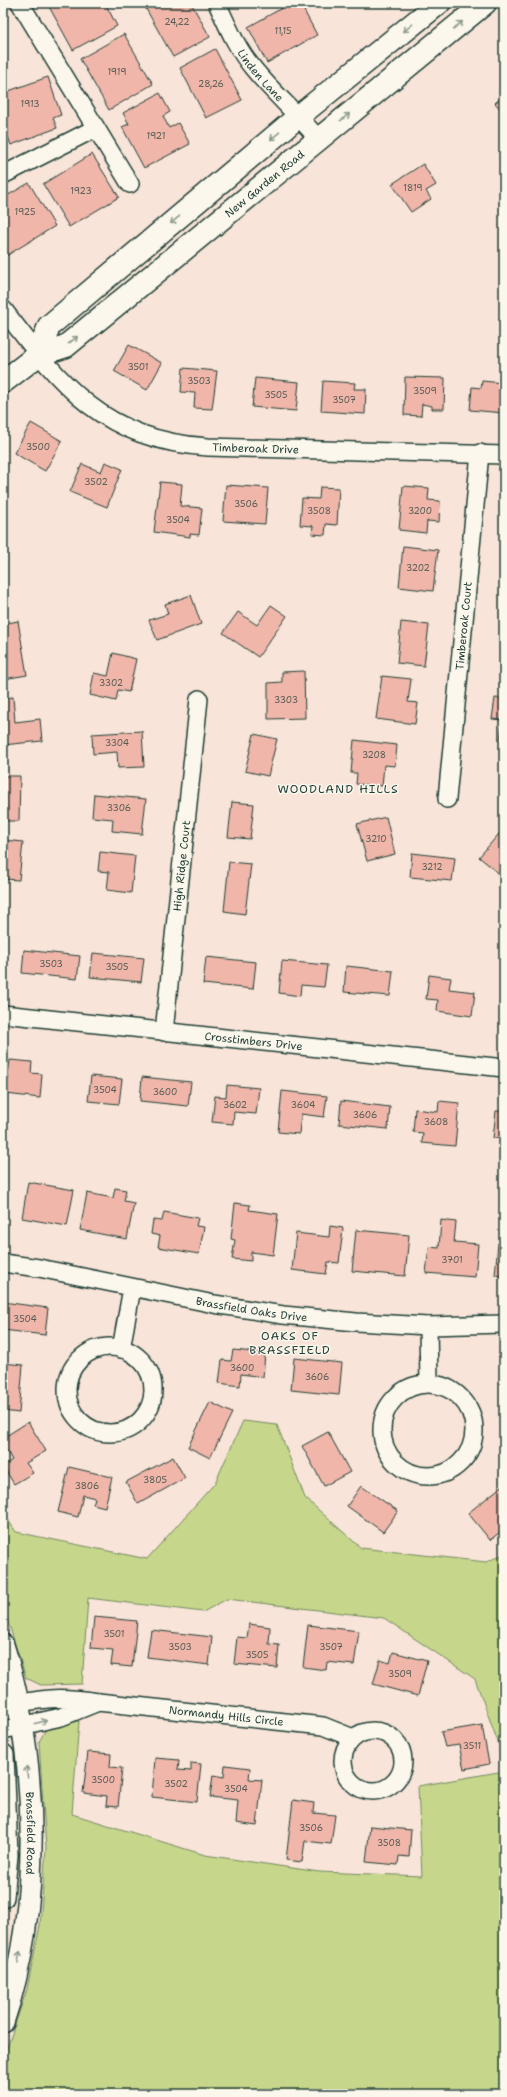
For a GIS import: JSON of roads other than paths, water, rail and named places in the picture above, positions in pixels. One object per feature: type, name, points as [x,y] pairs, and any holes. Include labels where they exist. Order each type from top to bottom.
[{"type":"main road","points":[[38,354],[48,326],[299,116],[439,3]]},
{"type":"main road","name":"New Garden Road","points":[[3,382],[38,354],[66,346],[485,3]]},
{"type":"main road","points":[[375,54],[395,76]]},
{"type":"street","points":[[20,3],[130,184]]},
{"type":"street","name":"Linden Lane","points":[[217,3],[231,34],[252,68],[299,116],[318,139]]},
{"type":"street","points":[[3,175],[96,128]]},
{"type":"street","name":"Timberoak Drive","points":[[3,309],[38,354],[84,403],[106,418],[132,431],[181,445],[480,453],[504,455]]},
{"type":"street","name":"Timberoak Court","points":[[447,798],[480,453]]},
{"type":"street","name":"High Ridge Court","points":[[164,1032],[199,699]]},
{"type":"street","name":"Crosstimbers Drive","points":[[3,1014],[504,1068]]},
{"type":"street","name":"Brassfield Oaks Drive","points":[[3,1263],[39,1268],[214,1304],[283,1315],[356,1322],[428,1326],[504,1324]]},
{"type":"street","points":[[121,1349],[132,1288]]},
{"type":"street","points":[[428,1326],[429,1383]]},
{"type":"street","points":[[101,1348],[121,1349],[138,1357],[144,1364],[152,1381],[152,1399],[149,1408],[138,1423],[121,1432],[102,1432],[85,1424],[72,1410],[69,1400],[68,1381],[77,1364],[88,1354],[101,1348]]},
{"type":"street","points":[[429,1383],[442,1385],[454,1391],[464,1400],[472,1412],[475,1426],[474,1439],[465,1457],[450,1471],[437,1475],[422,1476],[407,1471],[394,1462],[386,1449],[382,1434],[383,1418],[389,1404],[400,1393],[413,1386],[429,1383]]},
{"type":"street","name":"Brassfield Road","points":[[3,1645],[11,1670],[10,1705],[12,1728],[31,1813],[32,1846],[30,1886],[11,1999],[3,2022]]},
{"type":"street","name":"Normandy Hills Circle","points":[[10,1705],[39,1699],[68,1697],[98,1702],[323,1726],[353,1738]]},
{"type":"street","name":"Normandy Hills Circle","points":[[12,1728],[61,1717],[98,1702]]},
{"type":"street","name":"Brassfield Road","points":[[3,1755],[7,1855],[3,1897]]},
{"type":"district","name":"WOODLAND HILLS","points":[[338,789]]},
{"type":"district","name":"OAKS OF BRASSFIELD","points":[[290,1343]]}]
